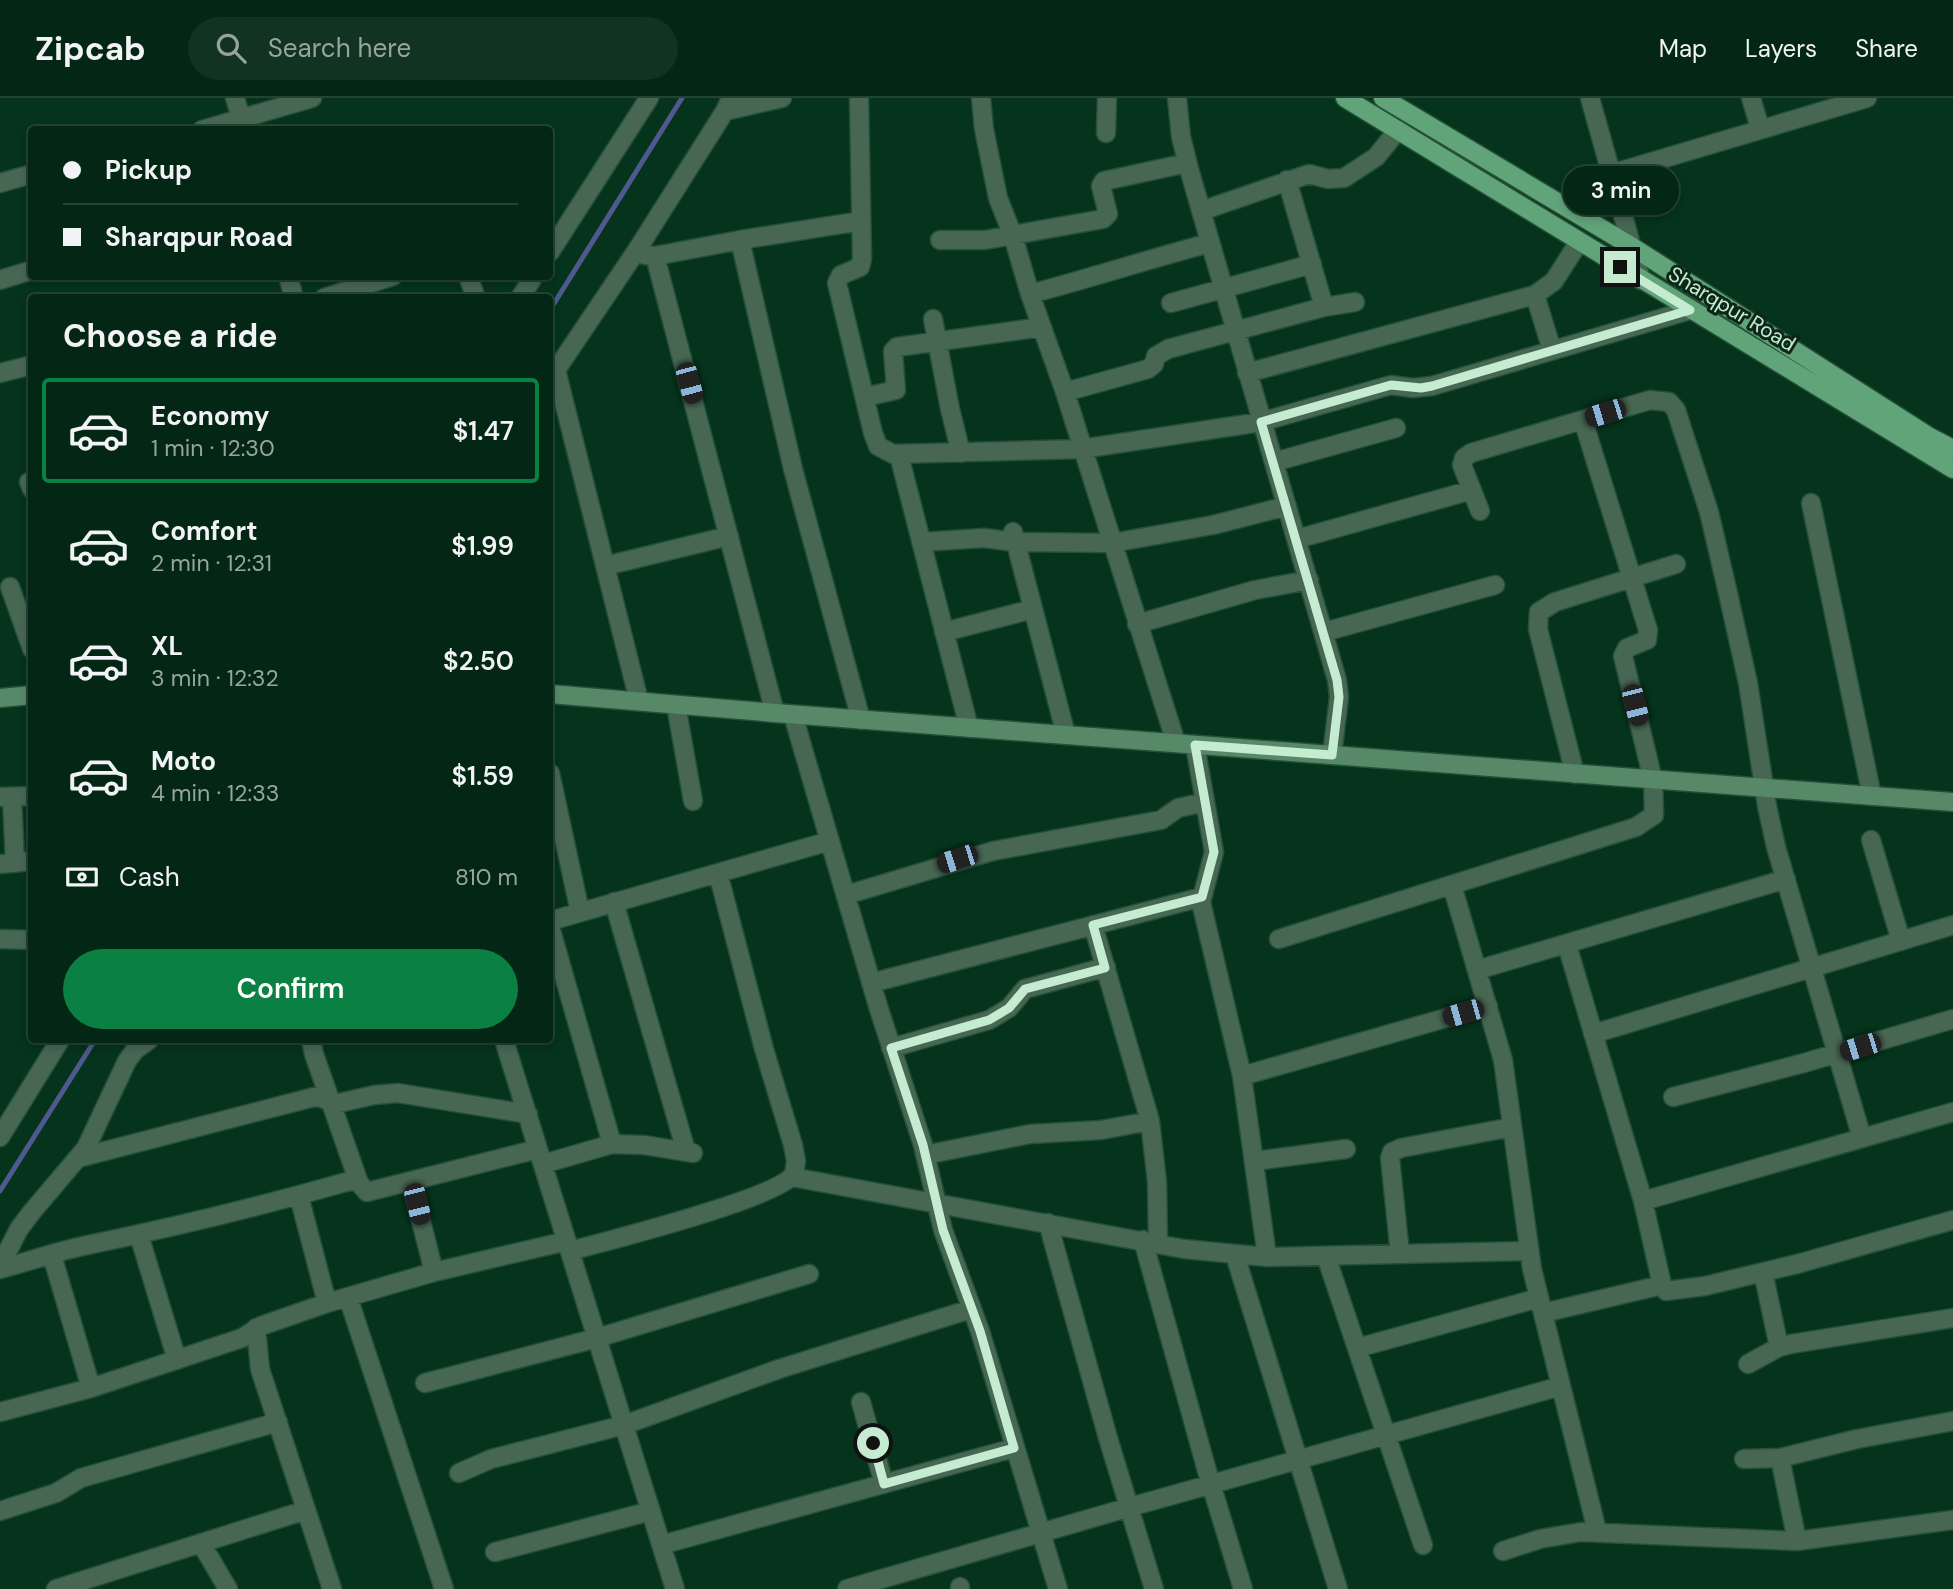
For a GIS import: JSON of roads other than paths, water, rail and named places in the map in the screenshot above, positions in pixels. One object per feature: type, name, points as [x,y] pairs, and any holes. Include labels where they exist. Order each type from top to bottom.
[{"type":"main road","name":"Sharqpur Road","points":[[1345,98],[1953,469]]},
{"type":"main road","name":"Sharqpur Road","points":[[1383,98],[1631,246],[1953,449]]},
{"type":"street","points":[[235,98],[243,125],[312,98]]},
{"type":"street","points":[[553,247],[649,98]]},
{"type":"street","points":[[553,373],[637,250],[728,105],[782,98]]},
{"type":"street","points":[[859,98],[861,263],[857,269],[841,275],[837,283],[878,446],[887,453],[899,455],[1081,449],[1261,422],[1391,385],[1421,388],[1432,386],[1690,310]]},
{"type":"street","points":[[981,98],[990,168],[998,198],[1065,392],[1176,743]]},
{"type":"street","points":[[1106,133],[1107,98]]},
{"type":"street","points":[[1177,98],[1187,163],[1337,680],[1339,697],[1332,755]]},
{"type":"street","points":[[1751,98],[1760,128]]},
{"type":"street","points":[[1611,174],[1867,98]]},
{"type":"street","points":[[1594,99],[1611,174],[1641,280]]},
{"type":"street","points":[[1201,211],[1314,173],[1328,179],[1344,178],[1376,157],[1398,130]]},
{"type":"street","points":[[940,240],[985,240],[1103,219],[1108,214],[1101,186],[1104,181],[1187,163]]},
{"type":"street","points":[[0,183],[28,175]]},
{"type":"street","points":[[1287,180],[1324,307]]},
{"type":"street","points":[[637,250],[655,256],[862,221]]},
{"type":"street","points":[[740,240],[793,469],[861,720]]},
{"type":"street","points":[[1247,373],[1535,295],[1553,281],[1579,242]]},
{"type":"street","points":[[1030,294],[1210,243]]},
{"type":"street","points":[[655,256],[775,713]]},
{"type":"street","points":[[1171,303],[1312,264]]},
{"type":"street","points":[[0,280],[28,271]]},
{"type":"street","points":[[337,294],[380,280]]},
{"type":"street","points":[[1535,295],[1552,350]]},
{"type":"street","points":[[1065,392],[1148,369],[1154,364],[1156,356],[1168,349],[1324,307],[1355,302]]},
{"type":"street","points":[[933,319],[961,453]]},
{"type":"street","points":[[865,397],[896,390],[895,348],[936,340],[1042,327]]},
{"type":"street","points":[[0,373],[28,366]]},
{"type":"street","points":[[553,378],[639,701]]},
{"type":"street","points":[[1480,511],[1462,465],[1464,458],[1471,453],[1657,400],[1669,402],[1679,416],[1709,512],[1724,576],[1748,683],[1767,806],[1811,968],[1862,1138]]},
{"type":"street","points":[[1279,939],[1645,823],[1654,815],[1653,779],[1623,656],[1625,649],[1645,642],[1649,636],[1583,420]]},
{"type":"street","points":[[1274,462],[1396,428]]},
{"type":"street","points":[[899,455],[969,728]]},
{"type":"street","points":[[1297,540],[1472,489]]},
{"type":"street","points":[[1811,503],[1872,796]]},
{"type":"street","points":[[921,542],[1014,537],[1112,543],[1213,526],[1287,506]]},
{"type":"street","points":[[605,566],[729,536]]},
{"type":"street","points":[[1014,537],[1066,735]]},
{"type":"street","points":[[1575,774],[1538,629],[1538,615],[1548,604],[1676,564]]},
{"type":"street","points":[[1137,624],[1255,590],[1309,580]]},
{"type":"street","points":[[1324,632],[1495,585]]},
{"type":"street","points":[[10,587],[28,638]]},
{"type":"street","points":[[944,632],[1033,609]]},
{"type":"street","points":[[553,694],[793,715],[1953,802]]},
{"type":"street","points":[[0,698],[28,695]]},
{"type":"street","points":[[677,705],[693,801]]},
{"type":"street","points":[[793,715],[871,983],[925,1154],[935,1203],[971,1309],[1058,1589]]},
{"type":"street","points":[[1195,745],[1214,852],[1202,897],[1204,914],[1242,1076],[1267,1257]]},
{"type":"street","points":[[553,787],[580,912]]},
{"type":"street","points":[[15,863],[6,797],[28,796]]},
{"type":"street","points":[[846,895],[957,859],[1161,820],[1178,808],[1205,802]]},
{"type":"street","points":[[1871,840],[1901,941]]},
{"type":"street","points":[[553,920],[830,841]]},
{"type":"street","points":[[0,1412],[91,1388],[177,1360],[242,1338],[256,1328],[327,1303],[434,1272],[568,1246],[723,1207],[793,1177],[796,1167],[793,1145],[764,1049],[718,873]]},
{"type":"street","points":[[1477,970],[1786,879]]},
{"type":"street","points":[[1452,885],[1503,1060],[1529,1251],[1597,1531]]},
{"type":"street","points":[[871,983],[1202,897]]},
{"type":"street","points":[[312,1043],[357,1179],[364,1190],[370,1192],[540,1156],[612,1144],[644,1145],[691,1152],[614,902]]},
{"type":"street","points":[[1093,925],[1150,1121],[1157,1182],[1151,1241],[1211,1485],[1243,1589]]},
{"type":"street","points":[[1593,1034],[1953,925]]},
{"type":"street","points":[[0,939],[28,940]]},
{"type":"street","points":[[1567,944],[1643,1201],[1661,1285],[1666,1291],[1679,1291],[1763,1272],[1953,1220]]},
{"type":"street","points":[[555,965],[612,1144]]},
{"type":"street","points":[[891,1048],[989,1020],[1009,1008],[1025,989],[1105,968]]},
{"type":"street","points":[[1242,1076],[1488,1006]]},
{"type":"street","points":[[1673,1097],[1836,1054],[1953,1019]]},
{"type":"street","points":[[0,1137],[58,1043]]},
{"type":"street","points":[[0,1267],[30,1213],[78,1158],[97,1128],[127,1061],[145,1043]]},
{"type":"street","points":[[505,1043],[675,1589]]},
{"type":"street","points":[[78,1158],[314,1097],[341,1104],[384,1093],[398,1093],[528,1114]]},
{"type":"street","points":[[1643,1201],[1953,1112]]},
{"type":"street","points":[[925,1154],[1030,1134],[1101,1130],[1150,1121]]},
{"type":"street","points":[[1400,1254],[1390,1158],[1392,1152],[1513,1127]]},
{"type":"street","points":[[1255,1161],[1346,1149]]},
{"type":"street","points":[[793,1177],[1235,1255],[1267,1257],[1529,1251]]},
{"type":"street","points":[[0,1267],[299,1196],[357,1179]]},
{"type":"street","points":[[411,1182],[434,1272]]},
{"type":"street","points":[[299,1196],[327,1303]]},
{"type":"street","points":[[1048,1223],[1154,1589]]},
{"type":"street","points":[[139,1235],[177,1360]]},
{"type":"street","points":[[52,1255],[91,1388]]},
{"type":"street","points":[[1235,1255],[1338,1589]]},
{"type":"street","points":[[1326,1256],[1423,1545]]},
{"type":"street","points":[[1763,1272],[1779,1347]]},
{"type":"street","points":[[425,1383],[597,1338],[809,1274]]},
{"type":"street","points":[[1357,1348],[1541,1306],[1661,1285]]},
{"type":"street","points":[[348,1297],[444,1589]]},
{"type":"street","points":[[459,1473],[491,1459],[624,1425],[779,1369],[971,1309]]},
{"type":"street","points":[[1748,1364],[1779,1347],[1953,1318]]},
{"type":"street","points":[[256,1328],[260,1369],[332,1589]]},
{"type":"street","points":[[847,1589],[1561,1386]]},
{"type":"street","points":[[861,1402],[884,1484]]},
{"type":"street","points":[[1744,1459],[1780,1458],[1857,1439],[1953,1421]]},
{"type":"street","points":[[0,1511],[55,1493],[80,1478],[278,1422]]},
{"type":"street","points":[[661,1545],[1014,1448]]},
{"type":"street","points":[[1780,1458],[1797,1541]]},
{"type":"street","points":[[56,1589],[104,1582],[201,1543],[306,1510]]},
{"type":"street","points":[[495,1552],[651,1511]]},
{"type":"street","points":[[1503,1551],[1540,1539],[1597,1531],[1797,1541],[1953,1520]]},
{"type":"street","points":[[201,1543],[228,1589]]},
{"type":"waterway","points":[[553,305],[682,98]]},
{"type":"waterway","points":[[0,1191],[93,1043]]}]
